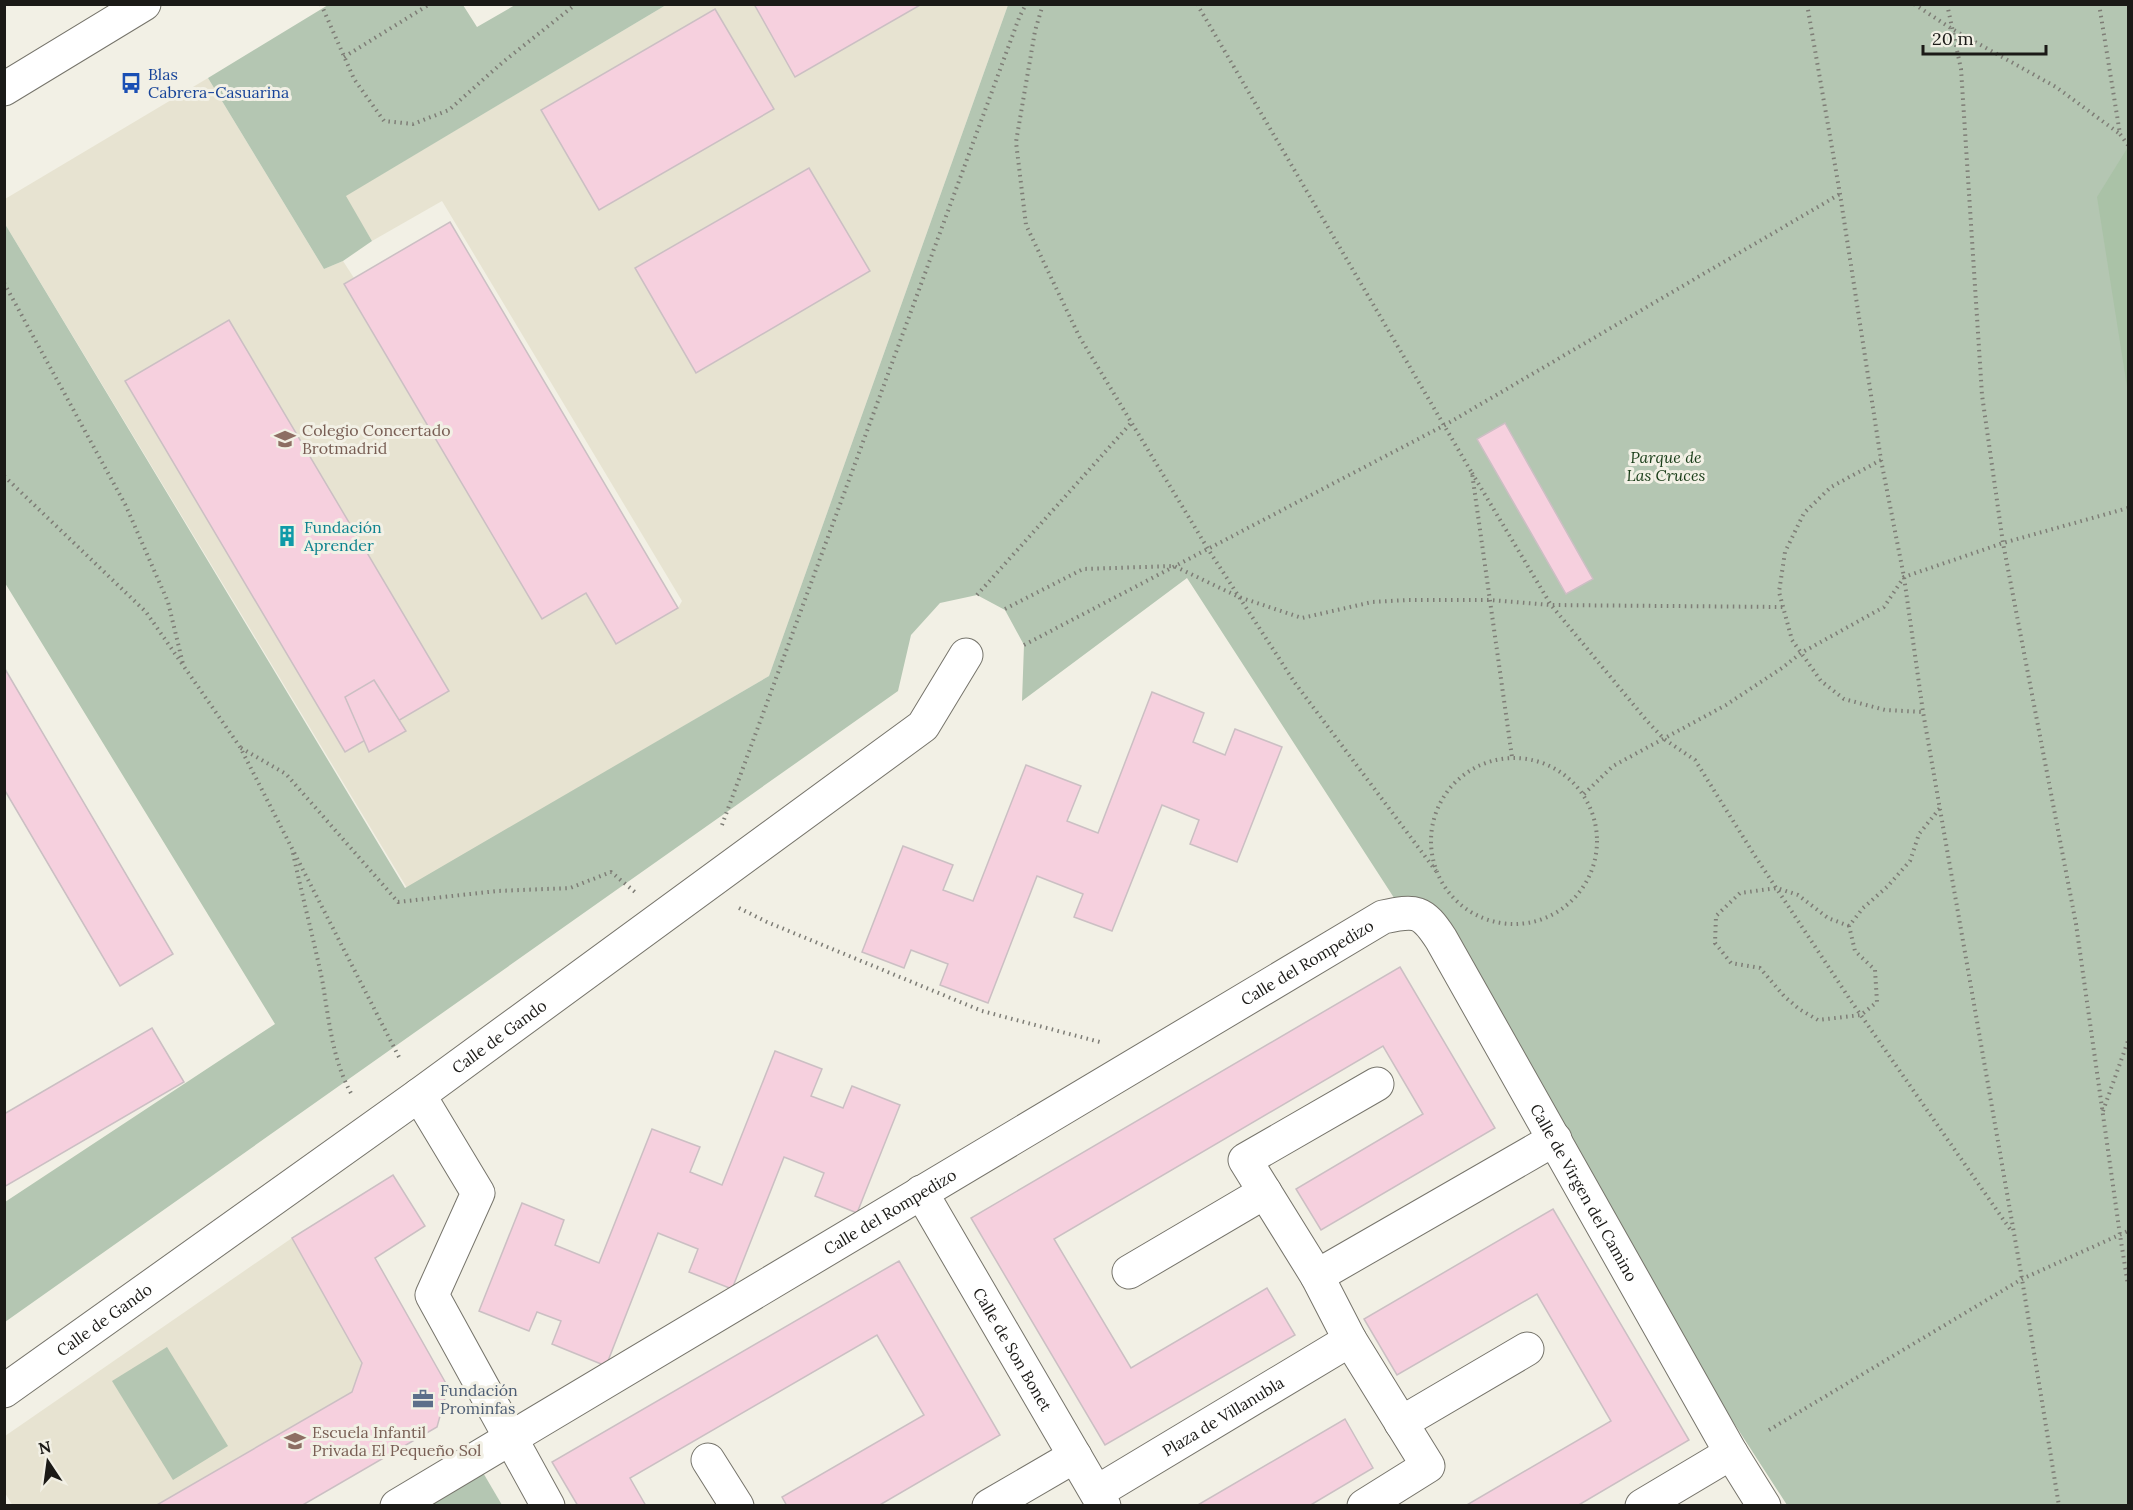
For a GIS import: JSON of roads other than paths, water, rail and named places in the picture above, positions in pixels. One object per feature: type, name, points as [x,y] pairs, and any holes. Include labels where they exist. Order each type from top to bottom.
[{"type":"street","points":[[4,89],[144,4]]},
{"type":"street","name":"Calle de Gando","points":[[4,1391],[419,1095],[923,726],[966,655]]},
{"type":"street","name":"Calle de Virgen del Camino","points":[[1383,917],[1405,912],[1418,914],[1429,921],[1555,1139],[1731,1453],[1764,1506]]},
{"type":"street","name":"Calle del Rompedizo","points":[[397,1506],[1383,917]]},
{"type":"street","points":[[1364,1506],[1428,1466],[1350,1340],[1317,1276],[1245,1160],[1377,1084]]},
{"type":"street","points":[[419,1095],[478,1193],[432,1295],[548,1506]]},
{"type":"street","points":[[1317,1276],[1555,1139]]},
{"type":"street","name":"Calle de Son Bonet","points":[[921,1192],[1101,1499]]},
{"type":"street","points":[[1129,1272],[1265,1192]]},
{"type":"street","name":"Plaza de Villanubla","points":[[1101,1499],[1350,1340]]},
{"type":"street","points":[[1401,1424],[1527,1349]]},
{"type":"street","points":[[1642,1506],[1731,1453]]},
{"type":"street","points":[[989,1506],[1075,1456]]},
{"type":"street","points":[[708,1460],[737,1506]]},
{"type":"place","name":"Blas Cabrera-Casuarina","points":[[131,83]]},
{"type":"place","name":"Colegio Concertado Brotmadrid","points":[[285,439]]},
{"type":"place","name":"Fundación Aprender","points":[[287,536]]},
{"type":"place","name":"Fundación Prominfas","points":[[423,1399]]},
{"type":"place","name":"Escuela Infantil Privada El Pequeño Sol","points":[[295,1441]]},
{"type":"park label","name":"Parque de Las Cruces","points":[[1666,466]]}]
